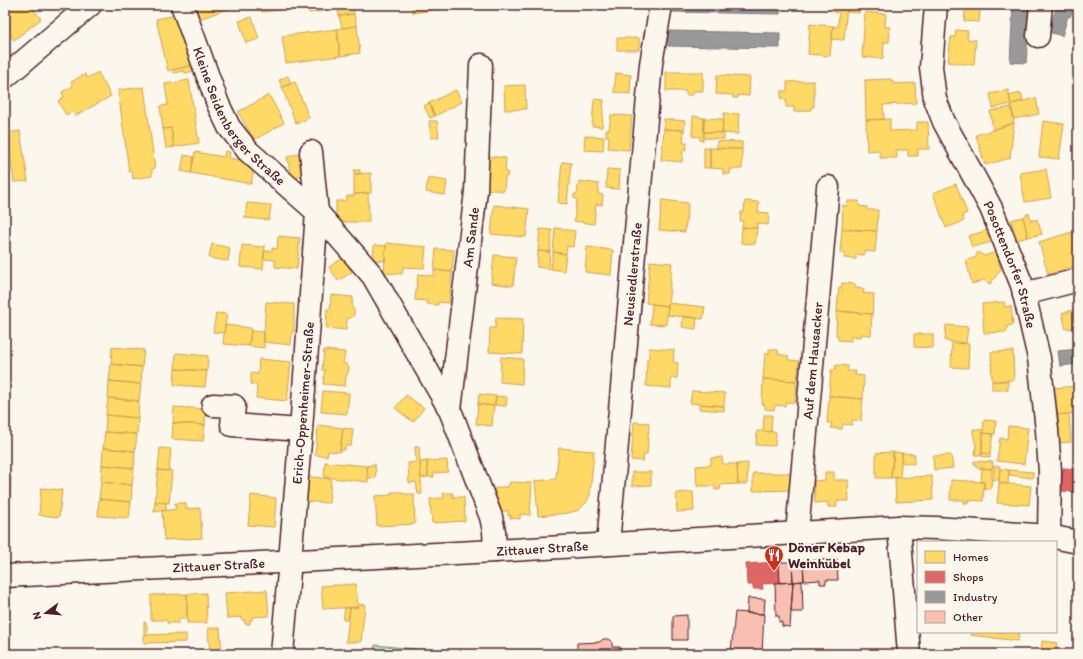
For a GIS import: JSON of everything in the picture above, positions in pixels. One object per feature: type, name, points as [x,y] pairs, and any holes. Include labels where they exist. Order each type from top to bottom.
[{"type":"street","points":[[5,77],[90,5]]},
{"type":"street","name":"Kleine Seidenberger Straße","points":[[182,5],[218,104],[229,127],[248,151],[317,212]]},
{"type":"street","name":"Neusiedlerstraße","points":[[608,544],[651,64],[661,5]]},
{"type":"street","name":"Posottendorfer Straße","points":[[936,5],[931,67],[935,99],[944,122],[991,208],[1022,285],[1039,358],[1050,471],[1049,536]]},
{"type":"street","points":[[1038,36],[1041,5]]},
{"type":"street","name":"Am Sande","points":[[450,410],[476,191],[481,65]]},
{"type":"street","name":"Erich-Oppenheimer-Straße","points":[[282,654],[301,430],[317,212],[311,152]]},
{"type":"street","name":"Auf dem Hausacker","points":[[797,534],[828,187]]},
{"type":"street","name":"Am Sande","points":[[317,212],[373,276],[450,410],[491,517],[495,550]]},
{"type":"street","points":[[1024,294],[1078,280]]},
{"type":"street","points":[[213,405],[234,406],[232,425],[301,430]]},
{"type":"street","points":[[898,527],[909,654]]},
{"type":"street","name":"Zittauer Straße","points":[[5,576],[797,534],[898,527],[936,528],[1049,536],[1078,542]]},
{"type":"green space","points":[[375,645],[464,654],[374,654]]},
{"type":"building: Homes","points":[[5,5],[30,5],[41,19],[14,40],[5,28]]},
{"type":"building: Homes","points":[[192,5],[238,5],[197,20]]},
{"type":"building: Homes","points":[[261,5],[279,5],[279,10],[262,12]]},
{"type":"building: Homes","points":[[307,5],[323,5],[324,11],[309,13]]},
{"type":"building: Homes","points":[[337,5],[358,5],[338,9]]},
{"type":"building: Homes","points":[[412,5],[465,5],[413,13]]},
{"type":"building: Homes","points":[[835,5],[847,5],[844,40],[832,39],[833,26],[838,27],[839,13],[834,12]]},
{"type":"building: Homes","points":[[847,5],[863,5],[863,7],[859,6],[859,13],[847,12]]},
{"type":"building: Homes","points":[[966,5],[979,5],[979,22],[964,21]]},
{"type":"building: Homes","points":[[352,6],[354,14],[339,16],[338,9]]},
{"type":"building: Homes","points":[[865,12],[886,14],[885,27],[890,27],[889,42],[884,42],[883,59],[862,57]]},
{"type":"building: Homes","points":[[181,14],[193,65],[168,71],[156,19]]},
{"type":"building: Homes","points":[[354,14],[357,26],[342,28],[339,16]]},
{"type":"building: Homes","points":[[252,17],[259,39],[246,43],[239,21]]},
{"type":"building: Homes","points":[[810,24],[833,26],[830,56],[808,54]]},
{"type":"building: Homes","points":[[357,26],[360,53],[340,56],[337,29]]},
{"type":"building: Homes","points":[[337,29],[340,56],[286,63],[282,36]]},
{"type":"building: Homes","points":[[956,30],[968,31],[967,39],[976,40],[974,65],[948,62],[951,37],[955,37]]},
{"type":"building: Homes","points":[[617,38],[639,38],[639,50],[617,50]]},
{"type":"building: Homes","points":[[193,65],[194,71],[174,73],[173,70]]},
{"type":"building: Homes","points":[[98,72],[111,96],[75,116],[73,111],[66,115],[58,101],[64,97],[62,92],[73,86],[71,82],[85,74],[87,78]]},
{"type":"building: Homes","points":[[666,72],[703,72],[703,91],[693,91],[693,95],[686,95],[686,91],[666,91]]},
{"type":"building: Homes","points":[[616,73],[631,75],[630,94],[614,92]]},
{"type":"building: Homes","points":[[717,75],[750,77],[749,96],[738,95],[738,98],[733,98],[733,95],[716,94]]},
{"type":"building: Homes","points":[[288,76],[291,84],[282,87],[279,80]]},
{"type":"building: Homes","points":[[891,79],[894,84],[915,83],[916,103],[883,105],[884,119],[866,120],[865,80]]},
{"type":"building: Homes","points":[[189,80],[199,143],[174,147],[171,128],[163,129],[160,106],[168,105],[165,84]]},
{"type":"building: Homes","points":[[814,81],[814,107],[811,107],[811,110],[794,112],[794,107],[786,107],[786,99],[781,99],[781,91],[787,91],[787,82]]},
{"type":"building: Homes","points":[[295,82],[309,118],[296,124],[282,87]]},
{"type":"building: Homes","points":[[525,85],[526,109],[505,110],[504,86]]},
{"type":"building: Homes","points":[[144,87],[155,168],[152,169],[152,176],[133,179],[132,171],[129,172],[118,90]]},
{"type":"building: Homes","points":[[456,90],[462,102],[435,116],[429,103]]},
{"type":"building: Homes","points":[[1008,90],[1011,104],[993,108],[990,94]]},
{"type":"building: Homes","points":[[1021,93],[1023,101],[1011,104],[1009,96]]},
{"type":"building: Homes","points":[[269,95],[284,123],[254,140],[238,112]]},
{"type":"building: Homes","points":[[1036,98],[1039,114],[1014,119],[1011,104]]},
{"type":"building: Homes","points":[[594,99],[604,100],[602,127],[592,126]]},
{"type":"building: Homes","points":[[429,103],[435,116],[430,118],[424,106]]},
{"type":"building: Homes","points":[[1011,107],[1014,123],[993,130],[990,111]]},
{"type":"building: Homes","points":[[724,113],[739,114],[738,134],[722,133]]},
{"type":"building: Homes","points":[[611,115],[632,116],[629,150],[608,148],[609,136],[606,136],[606,130],[609,130]]},
{"type":"building: Homes","points":[[693,116],[704,118],[703,141],[700,140],[700,137],[692,136]]},
{"type":"building: Homes","points":[[704,118],[723,119],[722,133],[704,132]]},
{"type":"building: Homes","points":[[664,119],[685,121],[684,130],[664,129]]},
{"type":"building: Homes","points":[[890,119],[890,131],[917,130],[917,122],[928,122],[929,149],[918,149],[918,156],[908,156],[908,150],[896,150],[897,158],[880,158],[880,150],[867,151],[866,120]]},
{"type":"building: Homes","points":[[429,121],[437,121],[439,137],[431,138]]},
{"type":"building: Homes","points":[[1043,121],[1064,124],[1059,159],[1039,157]]},
{"type":"building: Homes","points":[[1014,123],[1010,158],[985,165],[976,135]]},
{"type":"building: Homes","points":[[171,128],[174,147],[166,148],[163,129]]},
{"type":"building: Homes","points":[[664,129],[684,130],[683,143],[687,143],[686,150],[683,150],[682,162],[661,160]]},
{"type":"building: Homes","points":[[20,131],[28,181],[14,182],[7,133]]},
{"type":"building: Homes","points":[[704,132],[724,133],[724,139],[704,138]]},
{"type":"building: Homes","points":[[585,136],[604,137],[603,151],[584,150]]},
{"type":"building: Homes","points":[[717,141],[742,142],[742,149],[717,148]]},
{"type":"building: Homes","points":[[704,148],[710,148],[710,168],[704,168]]},
{"type":"building: Homes","points":[[710,148],[742,149],[742,169],[730,169],[730,174],[723,174],[723,169],[710,168]]},
{"type":"building: Homes","points":[[225,151],[230,152],[229,158],[255,162],[251,184],[191,173],[195,152],[224,157]]},
{"type":"building: Homes","points":[[300,153],[305,176],[292,179],[287,157]]},
{"type":"building: Homes","points":[[184,155],[194,157],[191,173],[181,171]]},
{"type":"building: Homes","points":[[488,156],[506,158],[505,171],[508,172],[507,177],[505,177],[504,191],[485,189]]},
{"type":"building: Homes","points":[[562,162],[571,163],[567,204],[558,203]]},
{"type":"building: Homes","points":[[607,169],[620,170],[619,189],[606,188]]},
{"type":"building: Homes","points":[[1046,169],[1051,198],[1025,202],[1020,173]]},
{"type":"building: Homes","points":[[354,170],[360,170],[360,174],[354,174]]},
{"type":"building: Homes","points":[[371,173],[371,193],[354,194],[354,174]]},
{"type":"building: Homes","points":[[428,178],[447,181],[445,195],[426,192]]},
{"type":"building: Homes","points":[[579,181],[599,184],[598,194],[603,195],[602,205],[596,204],[594,224],[574,221],[577,199],[574,198],[574,194],[577,194]]},
{"type":"building: Homes","points":[[956,184],[967,213],[962,215],[964,221],[946,228],[933,193]]},
{"type":"building: Homes","points":[[368,193],[369,222],[336,222],[336,201],[346,201],[347,196],[354,196],[354,194]]},
{"type":"building: Homes","points":[[662,200],[688,203],[685,232],[659,230]]},
{"type":"building: Homes","points":[[745,201],[759,202],[758,212],[769,213],[768,225],[757,223],[757,228],[742,227],[743,221],[740,221],[741,212],[744,212]]},
{"type":"building: Homes","points":[[848,201],[859,201],[859,206],[867,207],[867,210],[878,210],[877,231],[842,229],[843,205],[847,206]]},
{"type":"building: Homes","points":[[247,203],[271,205],[269,220],[245,218]]},
{"type":"building: Homes","points":[[494,205],[529,209],[526,237],[491,234]]},
{"type":"building: Homes","points":[[1029,213],[1031,221],[1037,219],[1042,234],[1028,237],[1023,217]]},
{"type":"building: Homes","points":[[1023,217],[1028,237],[1017,240],[1011,220]]},
{"type":"building: Homes","points":[[742,227],[757,228],[755,244],[741,243]]},
{"type":"building: Homes","points":[[555,228],[575,231],[573,247],[567,246],[566,254],[553,252]]},
{"type":"building: Homes","points":[[540,229],[552,230],[550,252],[538,251]]},
{"type":"building: Homes","points":[[842,229],[877,231],[875,252],[864,251],[864,255],[856,254],[856,259],[844,258],[845,253],[840,253]]},
{"type":"building: Homes","points":[[988,230],[992,242],[972,247],[968,236]]},
{"type":"building: Homes","points":[[1072,232],[1078,255],[1078,266],[1048,274],[1039,242]]},
{"type":"building: Homes","points":[[278,236],[300,238],[297,269],[275,267],[275,260],[264,259],[264,251],[272,251],[272,248],[277,249]]},
{"type":"building: Homes","points":[[386,243],[426,247],[424,268],[403,267],[402,274],[384,273]]},
{"type":"building: Homes","points":[[212,244],[230,248],[228,261],[209,258]]},
{"type":"building: Homes","points":[[242,245],[265,246],[263,269],[240,267]]},
{"type":"building: Homes","points":[[374,245],[386,246],[385,261],[373,260]]},
{"type":"building: Homes","points":[[587,247],[613,250],[611,275],[585,272]]},
{"type":"building: Homes","points":[[436,249],[454,250],[452,272],[434,270]]},
{"type":"building: Homes","points":[[538,251],[550,252],[549,269],[537,267]]},
{"type":"building: Homes","points":[[553,252],[566,254],[564,271],[551,269]]},
{"type":"building: Homes","points":[[978,252],[984,256],[996,252],[1001,269],[990,284],[984,280],[972,284],[966,260],[975,258]]},
{"type":"building: Homes","points":[[494,255],[516,257],[513,286],[491,283]]},
{"type":"building: Homes","points":[[343,258],[352,272],[338,281],[329,267]]},
{"type":"building: Homes","points":[[650,261],[672,263],[668,306],[646,303]]},
{"type":"building: Homes","points":[[434,270],[452,272],[449,303],[439,302],[438,305],[427,304],[427,301],[415,300],[418,274],[434,276]]},
{"type":"building: Homes","points":[[842,283],[855,284],[855,288],[864,289],[863,293],[874,294],[872,314],[837,311],[839,287],[841,288]]},
{"type":"building: Homes","points":[[331,295],[353,297],[352,307],[354,310],[354,315],[351,318],[347,318],[346,330],[326,328],[327,309],[330,309]]},
{"type":"building: Homes","points":[[266,302],[294,304],[294,332],[292,332],[291,345],[264,342]]},
{"type":"building: Homes","points":[[1004,302],[1005,307],[1011,306],[1013,325],[1007,326],[1007,332],[984,333],[982,304]]},
{"type":"building: Homes","points":[[668,303],[705,307],[703,319],[667,315]]},
{"type":"building: Homes","points":[[652,304],[668,306],[666,325],[650,324]]},
{"type":"building: Homes","points":[[1078,309],[1078,327],[1066,329],[1062,313]]},
{"type":"building: Homes","points":[[837,311],[872,314],[871,335],[860,334],[860,337],[851,336],[851,341],[838,340],[838,335],[836,335]]},
{"type":"building: Homes","points":[[216,313],[227,314],[224,333],[213,332]]},
{"type":"building: Homes","points":[[683,316],[697,318],[696,329],[682,327]]},
{"type":"building: Homes","points":[[496,318],[523,319],[522,354],[489,352],[490,328],[495,328]]},
{"type":"building: Homes","points":[[225,325],[251,328],[249,346],[223,344]]},
{"type":"building: Homes","points":[[946,325],[968,327],[966,343],[945,341]]},
{"type":"building: Homes","points":[[251,331],[264,332],[264,348],[249,346]]},
{"type":"building: Homes","points":[[914,334],[933,334],[933,348],[914,347]]},
{"type":"building: Homes","points":[[952,343],[969,344],[968,368],[951,367]]},
{"type":"building: Homes","points":[[112,347],[144,350],[142,367],[111,364]]},
{"type":"building: Homes","points":[[649,348],[674,350],[673,362],[678,363],[677,378],[671,378],[671,388],[646,386]]},
{"type":"building: Homes","points":[[769,349],[778,350],[778,354],[788,356],[789,360],[799,361],[797,381],[763,379],[765,354],[769,354]]},
{"type":"building: Homes","points":[[324,350],[345,352],[343,364],[347,364],[349,368],[345,386],[323,384],[325,370],[322,370]]},
{"type":"building: Homes","points":[[1013,351],[1014,380],[992,381],[991,352]]},
{"type":"building: Homes","points":[[176,353],[208,356],[207,371],[175,369]]},
{"type":"building: Homes","points":[[501,357],[523,359],[522,384],[500,382]]},
{"type":"building: Homes","points":[[259,359],[291,362],[287,401],[256,398],[257,385],[251,384],[251,373],[258,374]]},
{"type":"building: Homes","points":[[111,364],[142,367],[141,384],[109,381]]},
{"type":"building: Homes","points":[[836,365],[848,366],[847,371],[856,371],[855,375],[864,376],[863,399],[829,396],[831,370],[835,370]]},
{"type":"building: Homes","points":[[175,369],[207,371],[205,387],[174,385]]},
{"type":"building: Homes","points":[[763,379],[797,381],[795,403],[786,402],[785,406],[775,405],[774,410],[765,409],[765,405],[762,404]]},
{"type":"building: Homes","points":[[109,381],[141,384],[139,401],[108,398]]},
{"type":"building: Homes","points":[[992,381],[1008,381],[1008,390],[992,390]]},
{"type":"building: Homes","points":[[1078,386],[1078,413],[1055,415],[1052,388]]},
{"type":"building: Homes","points":[[323,391],[349,393],[347,414],[321,412]]},
{"type":"building: Homes","points":[[692,391],[725,393],[724,406],[690,403]]},
{"type":"building: Homes","points":[[479,394],[496,396],[494,406],[478,404]]},
{"type":"building: Homes","points":[[406,395],[424,408],[413,422],[395,408]]},
{"type":"building: Homes","points":[[496,396],[507,397],[506,406],[495,405]]},
{"type":"building: Homes","points":[[829,396],[863,399],[861,421],[852,420],[852,425],[843,424],[842,429],[831,428],[832,423],[827,423]]},
{"type":"building: Homes","points":[[108,398],[139,401],[138,418],[106,415]]},
{"type":"building: Homes","points":[[478,404],[494,406],[492,426],[476,424]]},
{"type":"building: Homes","points":[[699,404],[724,406],[724,411],[699,409]]},
{"type":"building: Homes","points":[[174,407],[206,409],[205,425],[173,423]]},
{"type":"building: Homes","points":[[1069,414],[1071,442],[1057,443],[1055,415]]},
{"type":"building: Homes","points":[[106,415],[138,418],[137,434],[105,432]]},
{"type":"building: Homes","points":[[764,415],[772,415],[771,432],[763,431]]},
{"type":"building: Homes","points":[[984,420],[996,421],[995,434],[983,433]]},
{"type":"building: Homes","points":[[634,422],[649,423],[647,454],[644,454],[643,461],[631,460]]},
{"type":"building: Homes","points":[[173,423],[205,425],[203,441],[172,439]]},
{"type":"building: Homes","points":[[318,425],[343,428],[340,452],[328,451],[327,456],[315,455]]},
{"type":"building: Homes","points":[[1008,426],[1028,428],[1024,464],[997,461],[1000,438],[1007,439]]},
{"type":"building: Homes","points":[[343,428],[353,429],[351,446],[345,446],[345,450],[340,450]]},
{"type":"building: Homes","points":[[973,429],[983,430],[981,456],[975,455],[976,446]]},
{"type":"building: Homes","points":[[757,431],[776,432],[775,446],[756,445]]},
{"type":"building: Homes","points":[[105,432],[137,434],[135,451],[103,448]]},
{"type":"building: Homes","points":[[983,433],[993,434],[990,454],[982,453]]},
{"type":"building: Homes","points":[[415,447],[419,447],[422,494],[418,494],[416,482],[409,483],[408,463],[416,462]]},
{"type":"building: Homes","points":[[103,448],[135,451],[134,468],[102,465]]},
{"type":"building: Homes","points":[[160,448],[171,449],[169,471],[158,470]]},
{"type":"building: Homes","points":[[559,448],[594,451],[590,495],[586,503],[579,510],[568,513],[538,516],[535,481],[556,479]]},
{"type":"building: Homes","points":[[893,452],[891,478],[876,478],[876,453]]},
{"type":"building: Homes","points":[[894,452],[902,453],[900,477],[891,478]]},
{"type":"building: Homes","points":[[902,453],[915,454],[914,464],[901,462]]},
{"type":"building: Homes","points":[[982,453],[990,454],[990,458],[981,456]]},
{"type":"building: Homes","points":[[951,455],[953,468],[934,470],[933,456]]},
{"type":"building: Homes","points":[[722,457],[723,464],[737,464],[738,484],[720,485],[721,489],[715,490],[715,486],[697,486],[696,466],[711,465],[711,458]]},
{"type":"building: Homes","points":[[447,460],[448,472],[433,473],[434,477],[428,477],[427,461]]},
{"type":"building: Homes","points":[[427,461],[428,477],[421,478],[420,462]]},
{"type":"building: Homes","points":[[974,461],[993,462],[992,469],[977,468]]},
{"type":"building: Homes","points":[[325,462],[367,466],[368,482],[324,477]]},
{"type":"building: Homes","points":[[748,463],[747,484],[738,484],[737,464]]},
{"type":"building: Homes","points":[[375,464],[376,478],[368,478],[367,466]]},
{"type":"building: Homes","points":[[102,465],[134,468],[132,485],[101,482]]},
{"type":"building: Homes","points":[[994,466],[1000,466],[999,480],[993,480]]},
{"type":"building: Homes","points":[[982,468],[992,469],[991,489],[984,489],[984,482],[981,482]]},
{"type":"building: Homes","points":[[1000,469],[1009,470],[1008,484],[999,483]]},
{"type":"building: Homes","points":[[158,470],[172,471],[169,503],[155,502]]},
{"type":"building: Homes","points":[[1009,470],[1033,472],[1033,478],[1009,475]]},
{"type":"building: Homes","points":[[632,472],[651,472],[651,485],[632,486]]},
{"type":"building: Homes","points":[[825,472],[834,472],[834,480],[848,480],[849,501],[836,501],[837,507],[828,507],[828,502],[815,503],[814,481],[825,480]]},
{"type":"building: Homes","points":[[753,473],[792,473],[793,490],[753,491]]},
{"type":"building: Homes","points":[[303,476],[331,479],[329,503],[301,501]]},
{"type":"building: Homes","points":[[932,476],[933,500],[896,502],[895,478]]},
{"type":"building: Homes","points":[[5,478],[11,478],[9,514],[5,514]]},
{"type":"building: Homes","points":[[951,480],[984,482],[983,501],[968,500],[968,503],[964,503],[965,500],[950,500]]},
{"type":"building: Homes","points":[[101,482],[132,485],[131,502],[99,499]]},
{"type":"building: Homes","points":[[510,482],[532,483],[530,515],[520,514],[520,519],[510,518],[511,515],[508,516],[508,510],[502,512],[494,489],[508,487]]},
{"type":"building: Homes","points":[[999,483],[1031,486],[1029,505],[997,503]]},
{"type":"building: Homes","points":[[41,488],[62,490],[59,517],[39,515]]},
{"type":"building: Homes","points":[[391,492],[414,494],[415,524],[377,526],[375,496],[391,495]]},
{"type":"building: Homes","points":[[693,492],[694,511],[677,512],[676,493]]},
{"type":"building: Homes","points":[[443,493],[453,493],[453,497],[464,497],[465,521],[432,523],[430,499],[444,498]]},
{"type":"building: Homes","points":[[251,495],[276,498],[274,527],[248,525]]},
{"type":"building: Homes","points":[[99,499],[131,502],[129,518],[98,516]]},
{"type":"building: Homes","points":[[155,502],[166,503],[166,510],[154,512]]},
{"type":"building: Homes","points":[[175,503],[186,503],[186,509],[200,508],[202,538],[164,540],[162,511],[176,509]]},
{"type":"building: Homes","points":[[356,584],[358,607],[323,609],[321,586]]},
{"type":"building: Homes","points":[[267,590],[269,616],[252,617],[250,624],[245,624],[245,620],[242,620],[242,617],[227,618],[225,593]]},
{"type":"building: Homes","points":[[206,593],[207,623],[187,623],[187,594]]},
{"type":"building: Homes","points":[[187,594],[187,619],[178,619],[179,623],[167,623],[167,620],[151,620],[151,595]]},
{"type":"building: Homes","points":[[358,604],[365,605],[361,642],[346,642],[350,608],[358,607]]},
{"type":"building: Homes","points":[[345,608],[350,608],[348,620],[343,620]]},
{"type":"building: Homes","points":[[144,622],[147,626],[147,635],[144,635]]},
{"type":"building: Homes","points":[[208,628],[220,628],[222,654],[210,654]]},
{"type":"building: Homes","points":[[971,633],[1019,633],[1018,641],[970,635]]},
{"type":"building: Homes","points":[[186,634],[186,642],[144,643],[144,635]]},
{"type":"building: Homes","points":[[1042,641],[1057,643],[1056,654],[1041,654]]},
{"type":"building: Shops","points":[[1063,468],[1078,469],[1078,492],[1061,491]]},
{"type":"building: Shops","points":[[779,562],[780,583],[762,584],[763,589],[753,589],[753,585],[747,585],[746,564]]},
{"type":"building: Industry","points":[[673,5],[781,5],[780,14],[672,12]]},
{"type":"building: Industry","points":[[1013,5],[1030,5],[1026,63],[1010,62]]},
{"type":"building: Industry","points":[[1057,5],[1074,5],[1070,17],[1068,16],[1062,36],[1049,32]]},
{"type":"building: Industry","points":[[668,31],[780,33],[780,48],[668,46]]},
{"type":"building: Industry","points":[[1078,349],[1078,364],[1060,366],[1058,351]]},
{"type":"building: Other","points":[[837,559],[838,580],[826,580],[826,584],[820,584],[820,580],[804,581],[803,561]]},
{"type":"building: Other","points":[[803,561],[804,581],[793,582],[792,562]]},
{"type":"building: Other","points":[[779,562],[792,562],[793,582],[780,583]]},
{"type":"building: Other","points":[[802,581],[803,612],[791,612],[793,582]]},
{"type":"building: Other","points":[[793,582],[790,627],[782,626],[782,622],[779,622],[779,616],[776,616],[775,583]]},
{"type":"building: Other","points":[[748,598],[765,599],[764,614],[747,613]]},
{"type":"building: Other","points":[[735,612],[764,614],[762,654],[731,652]]},
{"type":"building: Other","points":[[687,615],[687,640],[673,640],[673,616]]},
{"type":"building: Other","points":[[603,639],[612,641],[612,647],[620,647],[621,654],[577,654],[577,643],[600,642]]},
{"type":"place","name":"Döner Kebap Weinhübel","points":[[774,572]]}]
